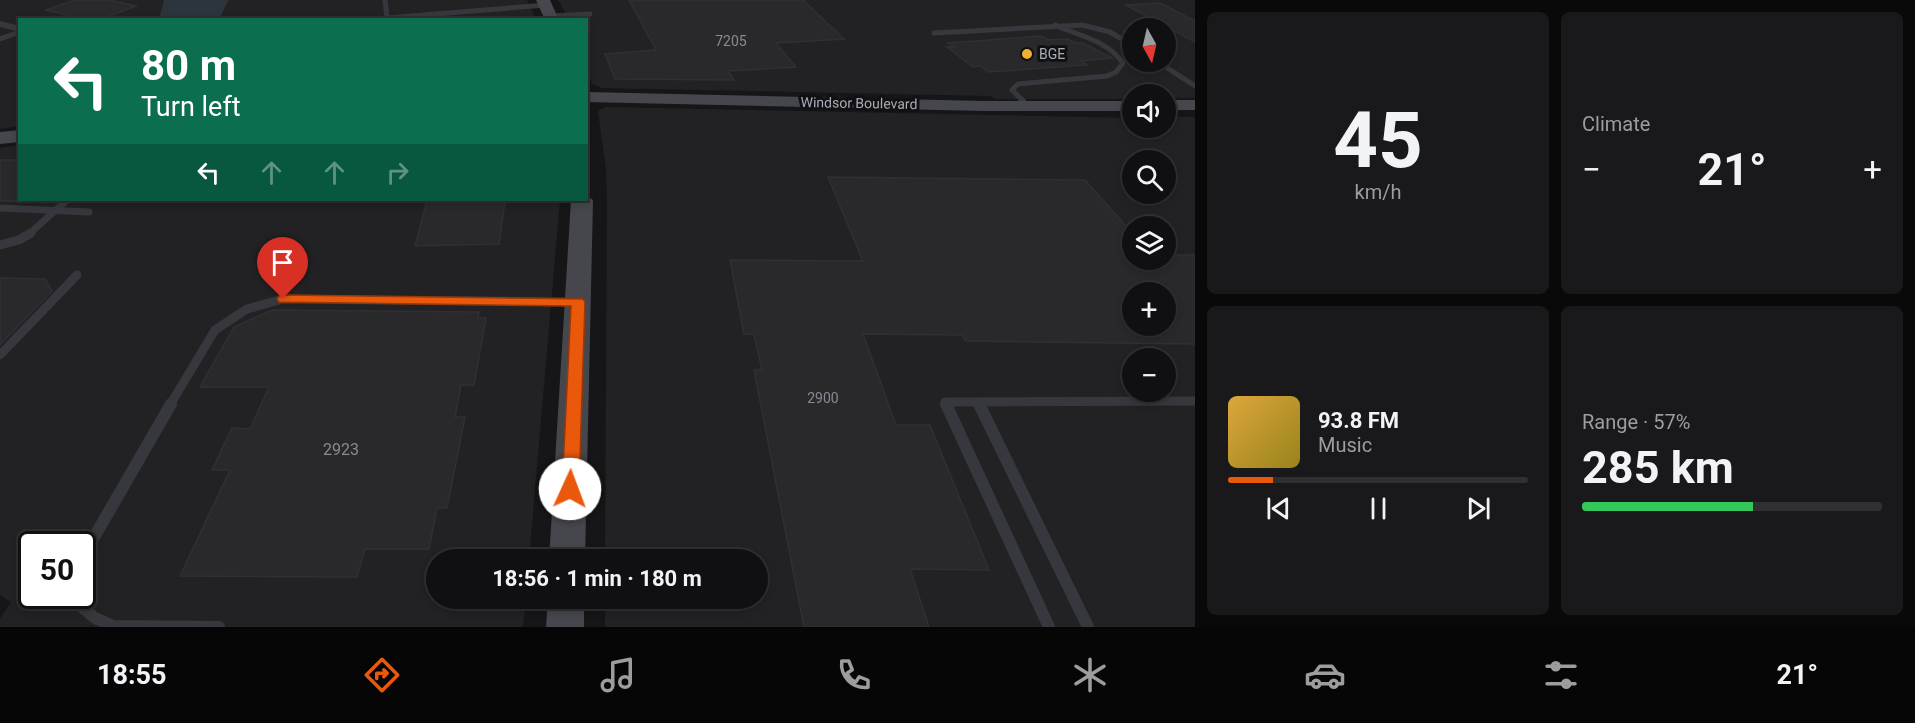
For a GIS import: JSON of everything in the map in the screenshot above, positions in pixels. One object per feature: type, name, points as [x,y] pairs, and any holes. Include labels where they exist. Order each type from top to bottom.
[{"type":"main road","name":"Windsor Boulevard","points":[[588,97],[1122,106]]},
{"type":"main road","points":[[1176,105],[1195,105]]},
{"type":"main road","points":[[0,138],[18,136]]},
{"type":"main road","points":[[567,549],[582,201]]},
{"type":"main road","points":[[565,627],[566,609]]},
{"type":"street","points":[[0,24],[18,30]]},
{"type":"lane","points":[[385,0],[387,18],[548,10],[590,14]]},
{"type":"lane","points":[[1027,106],[1012,90],[1018,84],[1107,76],[1121,69],[1123,63],[1120,58],[1105,46],[1055,25]]},
{"type":"lane","points":[[934,33],[1082,25],[1101,29],[1122,40]]},
{"type":"lane","points":[[0,39],[18,32]]},
{"type":"lane","points":[[1173,72],[1195,86]]},
{"type":"lane","points":[[0,245],[22,240],[66,201]]},
{"type":"lane","points":[[0,208],[89,212]]},
{"type":"lane","points":[[0,355],[77,274]]},
{"type":"lane","points":[[96,532],[215,330],[227,319],[247,307],[283,299],[578,302]]},
{"type":"lane","points":[[1049,627],[945,402],[1195,401]]},
{"type":"lane","points":[[978,402],[1088,627]]},
{"type":"lane","points":[[84,609],[95,618],[113,626],[219,627]]},
{"type":"shaded area","points":[[0,0],[527,0],[536,18],[18,18],[18,126],[0,129]]},
{"type":"shaded area","points":[[164,0],[228,0],[217,18],[159,18]]},
{"type":"shaded area","points":[[558,0],[1195,0],[1195,98],[1176,98],[1176,84],[1122,84],[1122,99],[995,99],[990,96],[602,88],[592,84],[588,70],[588,18],[568,18]]},
{"type":"shaded area","points":[[606,107],[1122,118],[1122,138],[1176,138],[1176,117],[1195,117],[1195,627],[605,627],[605,609],[768,609],[768,549],[605,549],[606,170],[598,111]]},
{"type":"shaded area","points":[[18,145],[18,201],[560,201],[530,549],[426,549],[426,609],[525,609],[523,627],[0,627],[0,619],[11,602],[0,595],[0,148]]},
{"type":"building","points":[[75,0],[109,0],[136,6],[104,18],[79,18],[46,10]]},
{"type":"building","points":[[629,0],[803,0],[844,39],[776,43],[796,67],[728,71],[734,80],[615,79],[605,54],[656,50]]},
{"type":"building","points":[[1160,3],[1195,21],[1195,42],[1176,32],[1176,18],[1150,18],[1126,5]]},
{"type":"building","name":"BGE","points":[[1041,36],[1048,40],[1068,39],[1076,43],[1083,43],[1112,58],[1081,61],[1087,65],[988,72],[980,66],[973,67],[947,47],[954,47],[948,43]]},
{"type":"building","points":[[0,160],[18,160],[18,201],[0,201]]},
{"type":"building","points":[[828,177],[1085,180],[1122,222],[1122,270],[1176,270],[1176,255],[1195,255],[1195,344],[966,341],[962,335],[863,334],[896,425],[930,425],[989,570],[910,569],[929,627],[804,627],[754,370],[762,370],[754,334],[744,334],[730,260],[863,261]]},
{"type":"building","points":[[427,201],[505,201],[499,244],[415,246]]},
{"type":"building","points":[[0,278],[45,279],[52,291],[0,345]]},
{"type":"building","points":[[272,310],[479,312],[478,318],[486,318],[474,385],[461,385],[455,417],[465,417],[447,508],[437,508],[429,549],[365,549],[357,577],[180,576],[230,470],[212,470],[232,428],[250,429],[269,387],[200,387],[234,327]]},
{"type":"place","name":"BGE","points":[[1027,54]]},
{"type":"route","points":[[283,299],[578,302],[570,489]]}]
